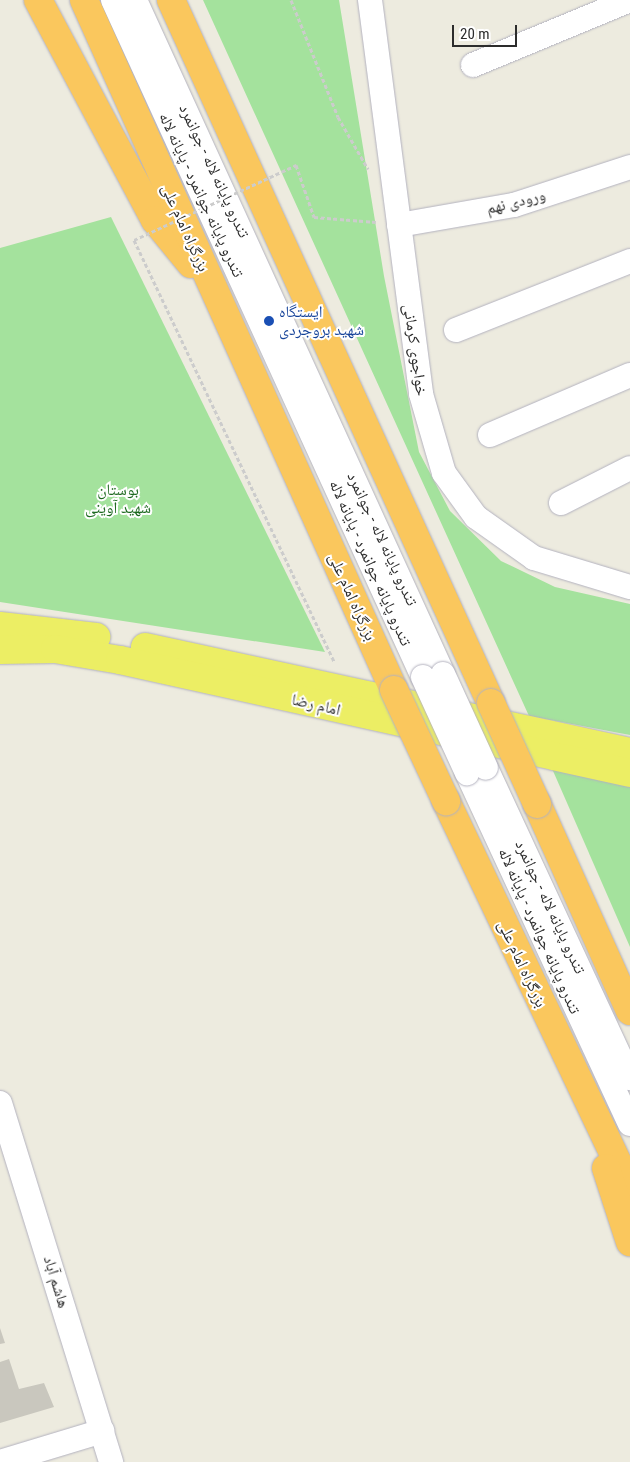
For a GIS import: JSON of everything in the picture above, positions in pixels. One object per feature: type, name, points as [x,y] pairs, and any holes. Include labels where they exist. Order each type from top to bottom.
[{"type":"highway","points":[[38,0],[155,220],[210,285]]},
{"type":"highway","name":"بزرگراه امام علی","points":[[84,0],[210,285],[394,690],[584,1100],[630,1189]]},
{"type":"highway","points":[[170,0],[630,1011]]},
{"type":"highway","points":[[584,1100],[630,1242]]},
{"type":"main road","name":"امام رضا","points":[[0,626],[58,630],[346,688],[630,752]]},
{"type":"main road","name":"امام رضا","points":[[0,650],[55,649],[111,658],[630,773]]},
{"type":"street","name":"تندرو پایانه جوانمرد - پایانه لاله","points":[[113,0],[433,675]]},
{"type":"street","name":"تندرو پایانه لاله - جوانمرد","points":[[134,0],[477,771],[630,1078]]},
{"type":"street","name":"خواجوی کرمانی","points":[[370,0],[420,394],[444,473],[476,517],[534,558],[630,587]]},
{"type":"street","points":[[473,65],[630,0]]},
{"type":"street","name":"ورودی نهم","points":[[398,224],[514,205],[630,169]]},
{"type":"street","points":[[456,330],[630,261]]},
{"type":"street","points":[[490,436],[630,376]]},
{"type":"street","points":[[562,503],[630,468]]},
{"type":"street","name":"تندرو پایانه جوانمرد - پایانه لاله","points":[[477,771],[630,1124]]},
{"type":"street","name":"هاشم آباد","points":[[0,1102],[111,1462]]},
{"type":"street","points":[[0,1462],[102,1431]]},
{"type":"path","points":[[291,0],[338,117],[371,175]]},
{"type":"path","points":[[346,688],[134,240],[296,165],[314,216],[398,224]]},
{"type":"green space","points":[[203,0],[339,0],[384,276],[419,452],[450,511],[501,561],[555,587],[630,604],[630,735],[529,716]]},
{"type":"green space","name":"بوستان شهید آوینی","points":[[111,217],[325,652],[0,602],[0,248]]},
{"type":"green space","points":[[550,764],[630,779],[630,947]]},
{"type":"building","points":[[0,1328],[5,1343],[0,1344]]},
{"type":"building","points":[[9,1359],[19,1389],[44,1383],[54,1407],[0,1423],[0,1362]]},
{"type":"place","name":"ایستگاه شهید بروجردی","points":[[269,321]]}]
